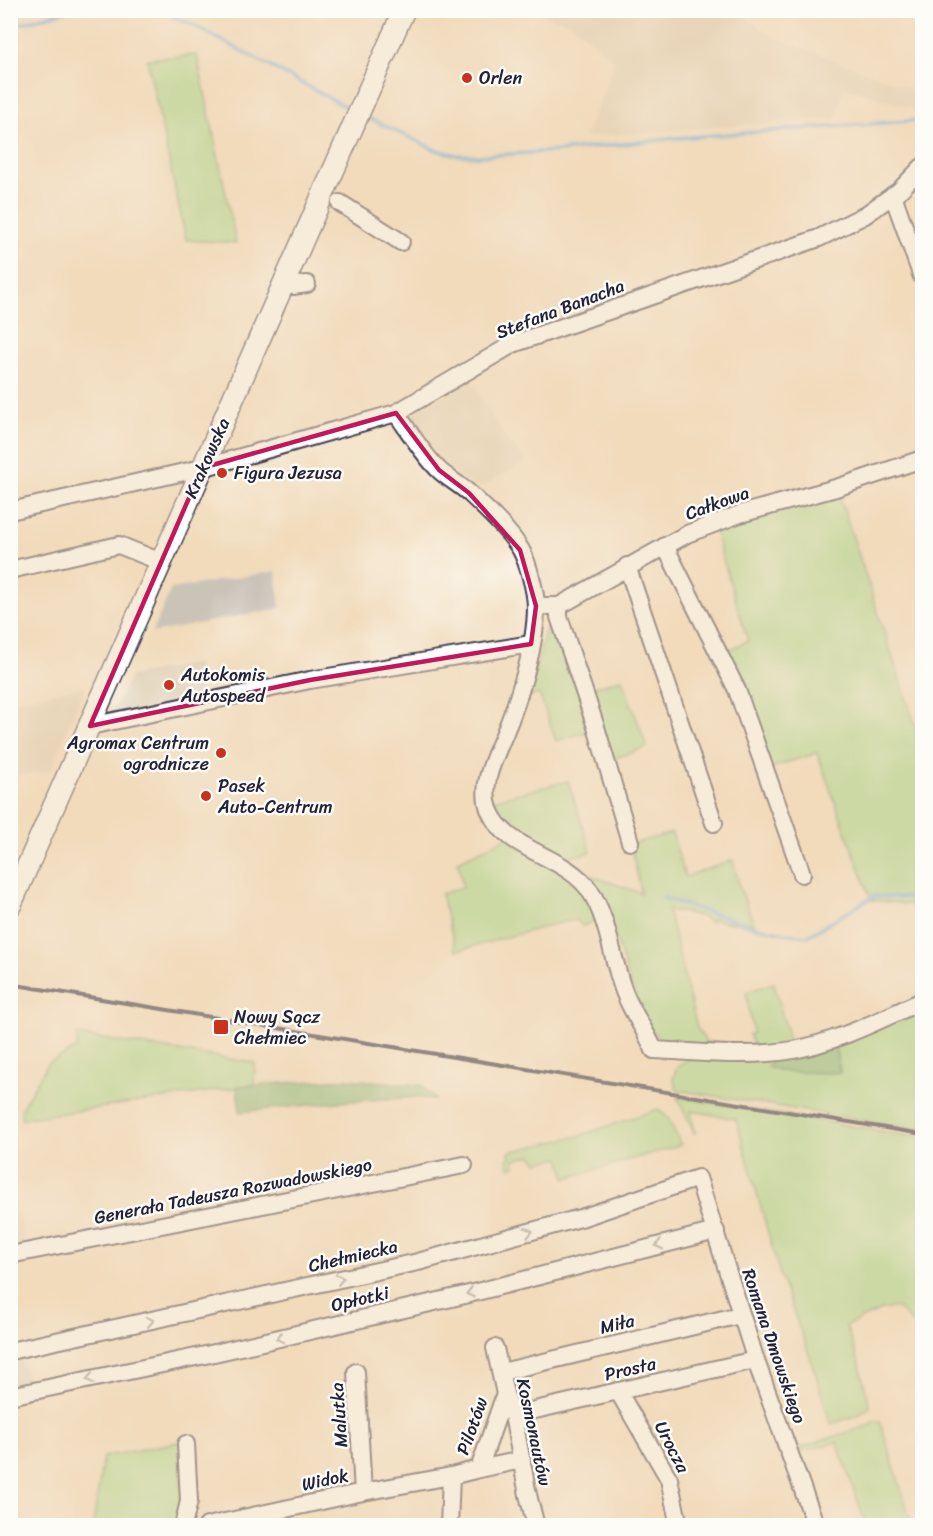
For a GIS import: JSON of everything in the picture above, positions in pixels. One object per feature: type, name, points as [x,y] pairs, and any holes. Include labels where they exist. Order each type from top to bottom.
[{"type":"main road","name":"Krakowska","points":[[10,906],[404,10]]},
{"type":"street","name":"Stefana Banacha","points":[[10,512],[202,468],[396,413],[513,344],[819,238],[865,215],[893,195],[922,167]]},
{"type":"street","points":[[893,195],[922,277]]},
{"type":"street","points":[[340,203],[401,242]]},
{"type":"street","points":[[396,413],[439,470],[469,493],[500,524],[520,550],[529,573],[536,606],[531,644],[521,686],[488,780],[486,799],[495,821],[513,838],[571,872],[590,892],[598,907],[625,994],[654,1050],[759,1054],[794,1050],[843,1034],[922,1001]]},
{"type":"street","name":"Całkowa","points":[[559,606],[687,534],[740,514],[836,488],[922,459]]},
{"type":"street","points":[[10,570],[120,545],[161,562]]},
{"type":"street","points":[[665,546],[736,690],[802,874]]},
{"type":"street","points":[[627,566],[714,824]]},
{"type":"street","points":[[536,606],[559,606],[559,617],[596,727],[630,842]]},
{"type":"street","points":[[90,726],[310,680],[531,644]]},
{"type":"street","name":"Generała Tadeusza Rozwadowskiego","points":[[10,1255],[464,1165]]},
{"type":"street","name":"Romana Dmowskiego","points":[[698,1178],[755,1360],[816,1526]]},
{"type":"street","name":"Chełmiecka","points":[[10,1351],[418,1262],[584,1217],[698,1178]]},
{"type":"street","name":"Opłotki","points":[[10,1396],[210,1354],[458,1296],[716,1231]]},
{"type":"street","name":"Miła","points":[[502,1372],[740,1315]]},
{"type":"street","name":"Kosmonautów","points":[[495,1348],[505,1394],[513,1415],[536,1526]]},
{"type":"street","name":"Prosta","points":[[513,1415],[755,1360]]},
{"type":"street","name":"Malutka","points":[[356,1372],[363,1492]]},
{"type":"street","name":"Urocza","points":[[618,1391],[669,1479],[679,1526]]},
{"type":"street","name":"Pilotów","points":[[449,1526],[451,1476],[478,1468],[505,1394]]},
{"type":"street","points":[[183,1526],[189,1501],[186,1444]]},
{"type":"street","points":[[478,1468],[522,1460]]},
{"type":"street","name":"Widok","points":[[207,1526],[363,1492],[451,1476]]},
{"type":"highlighted area","points":[[396,413],[439,470],[469,493],[520,550],[536,606],[531,644],[310,680],[90,726],[202,468]]},
{"type":"shaded area","points":[[531,11],[737,11],[773,37],[922,93],[922,112],[844,87],[836,118],[585,137],[615,61],[571,23]]},
{"type":"shaded area","points":[[470,378],[502,433],[526,462],[477,489],[448,468],[419,436],[412,414]]},
{"type":"shaded area","points":[[276,571],[280,608],[152,633],[171,589]]},
{"type":"shaded area","points":[[197,663],[202,698],[111,716],[130,676]]},
{"type":"shaded area","points":[[85,686],[51,771],[11,777],[11,702]]},
{"type":"shaded area","points":[[15,1203],[26,1245],[10,1249],[10,1205]]},
{"type":"shaded area","points":[[22,1353],[29,1390],[11,1393],[10,1356]]},
{"type":"green space","points":[[197,55],[236,243],[186,240],[147,59]]},
{"type":"green space","points":[[838,492],[922,746],[922,931],[915,905],[871,900],[817,753],[767,769],[726,651],[748,641],[714,530]]},
{"type":"green space","points":[[558,621],[593,730],[556,741],[539,694],[528,697],[546,629]]},
{"type":"green space","points":[[622,679],[647,747],[611,760],[590,688]]},
{"type":"green space","points":[[568,781],[591,852],[562,859],[519,836],[502,821],[493,800]]},
{"type":"green space","points":[[672,833],[685,877],[733,860],[739,886],[754,923],[730,923],[713,919],[710,922],[701,916],[668,910],[697,1028],[706,1042],[742,1044],[747,1047],[677,1044],[660,1039],[652,1030],[636,999],[612,926],[589,875],[641,893],[631,844]]},
{"type":"green space","points":[[506,838],[577,883],[599,919],[583,926],[576,920],[563,922],[456,951],[441,894],[463,887],[458,861]]},
{"type":"green space","points":[[774,983],[789,1045],[754,1049],[749,1034],[753,1033],[746,992]]},
{"type":"green space","points":[[922,1010],[922,1130],[677,1090],[673,1078],[677,1067],[691,1057],[773,1059],[767,1067],[840,1072],[835,1046]]},
{"type":"green space","points":[[77,1035],[255,1063],[254,1085],[21,1119],[22,1107],[48,1063],[77,1048]]},
{"type":"green space","points":[[835,1045],[840,1073],[786,1072],[767,1067],[773,1059]]},
{"type":"green space","points":[[347,1079],[421,1085],[436,1100],[417,1097],[240,1112],[237,1086]]},
{"type":"green space","points":[[677,1097],[922,1138],[922,1326],[917,1328],[897,1307],[881,1310],[846,1326],[859,1363],[870,1407],[858,1415],[831,1424],[810,1357],[780,1275],[736,1119],[691,1111],[695,1134]]},
{"type":"green space","points":[[658,1109],[668,1118],[681,1145],[566,1178],[560,1158],[538,1162],[532,1155],[514,1160],[515,1166],[509,1168],[507,1159],[510,1157],[509,1152],[582,1135]]},
{"type":"green space","points":[[872,1421],[880,1421],[912,1525],[866,1525],[837,1442],[799,1452],[799,1448],[870,1425]]},
{"type":"green space","points":[[179,1442],[183,1518],[174,1525],[93,1526],[103,1457]]},
{"type":"waterway","points":[[10,27],[68,10]]},
{"type":"waterway","points":[[158,10],[191,24],[352,110]]},
{"type":"waterway","points":[[364,116],[436,150],[457,155],[478,156],[561,151],[676,138],[922,120]]},
{"type":"waterway","points":[[663,898],[756,927],[808,936],[874,896],[922,898]]},
{"type":"railway","points":[[10,984],[922,1134]]},
{"type":"place","name":"Orlen","points":[[467,78]]},
{"type":"place","name":"Figura Jezusa","points":[[222,473]]},
{"type":"place","name":"Autokomis Autospeed","points":[[169,685]]},
{"type":"place","name":"Agromax Centrum ogrodnicze","points":[[221,753]]},
{"type":"place","name":"Pasek Auto-Centrum","points":[[206,796]]},
{"type":"place","name":"Nowy Sącz Chełmiec","points":[[221,1027]]}]
